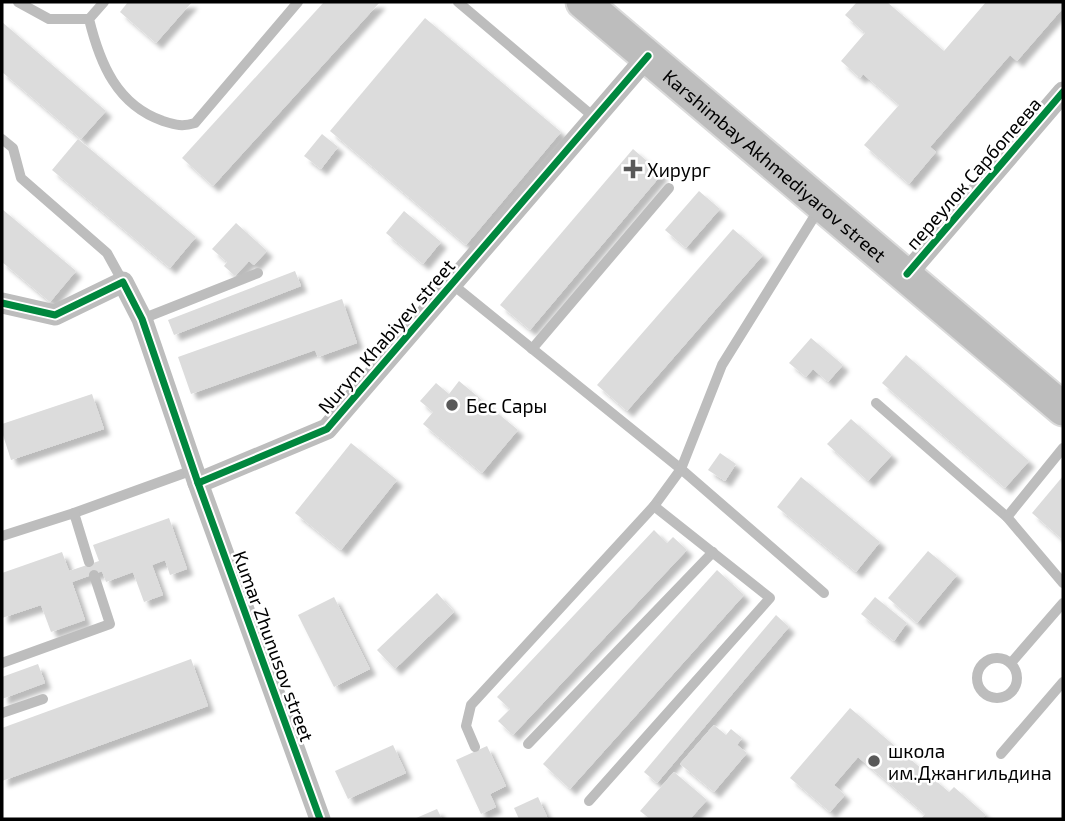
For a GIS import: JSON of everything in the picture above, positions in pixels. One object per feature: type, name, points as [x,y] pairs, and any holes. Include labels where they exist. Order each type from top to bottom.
[{"type":"main road","name":"Karshimbay Akhmediyarov street","points":[[583,2],[1063,409]]},
{"type":"street","name":"Nurym Khabiyev street","points":[[196,476],[327,429],[648,56]]},
{"type":"street","name":"переулок Сарбопеева","points":[[907,274],[1063,92]]},
{"type":"street","points":[[2,303],[55,315],[123,282],[142,319],[196,476]]},
{"type":"street","name":"Kumar Zhunusov street","points":[[196,476],[320,819]]},
{"type":"lane","points":[[18,2],[49,19],[89,19],[104,2]]},
{"type":"lane","points":[[89,19],[97,53],[116,88],[146,115],[182,127],[195,124],[298,2]]},
{"type":"lane","points":[[458,2],[595,118]]},
{"type":"lane","points":[[2,139],[13,148],[21,178],[107,253],[123,282]]},
{"type":"lane","points":[[532,349],[668,188]]},
{"type":"lane","points":[[475,747],[466,726],[471,705],[654,506],[681,469],[723,365],[822,204]]},
{"type":"lane","points":[[142,319],[258,273]]},
{"type":"lane","points":[[452,284],[681,469],[824,593]]},
{"type":"lane","points":[[876,403],[1007,517],[1063,583]]},
{"type":"lane","points":[[1007,517],[1063,448]]},
{"type":"lane","points":[[2,536],[196,476]]},
{"type":"lane","points":[[589,801],[770,598],[654,506]]},
{"type":"lane","points":[[74,513],[89,562]]},
{"type":"lane","points":[[527,744],[713,552]]},
{"type":"lane","points":[[2,663],[110,624],[94,575]]},
{"type":"lane","points":[[1011,663],[1063,603]]},
{"type":"lane","points":[[1001,754],[1063,682]]},
{"type":"lane","points":[[2,713],[44,699]]},
{"type":"building","points":[[128,2],[192,2],[156,43],[120,12]]},
{"type":"building","points":[[324,2],[380,2],[213,186],[182,158]]},
{"type":"building","points":[[857,2],[887,2],[944,51],[986,2],[1063,2],[1063,8],[1017,61],[1010,55],[930,147],[936,152],[909,184],[864,145],[899,105],[863,74],[860,78],[841,61],[865,33],[845,15]]},
{"type":"building","points":[[425,18],[561,132],[466,245],[330,131]]},
{"type":"building","points":[[2,22],[106,111],[81,139],[2,72]]},
{"type":"building","points":[[322,134],[338,147],[321,169],[304,156]]},
{"type":"building","points":[[78,139],[196,237],[170,268],[52,170]]},
{"type":"building","points":[[633,149],[662,174],[530,330],[500,305]]},
{"type":"building","points":[[699,191],[720,209],[686,248],[665,230]]},
{"type":"building","points":[[2,209],[76,271],[50,302],[2,262]]},
{"type":"building","points":[[404,211],[441,242],[423,264],[386,233]]},
{"type":"building","points":[[236,223],[267,251],[254,265],[249,261],[235,276],[224,266],[227,262],[212,249]]},
{"type":"building","points":[[733,229],[763,255],[627,411],[597,385]]},
{"type":"building","points":[[295,271],[301,286],[174,335],[168,320]]},
{"type":"building","points":[[342,299],[357,343],[318,357],[315,350],[191,394],[178,357]]},
{"type":"building","points":[[811,338],[843,365],[828,382],[813,369],[806,377],[789,363]]},
{"type":"building","points":[[906,355],[1029,461],[1005,488],[882,383]]},
{"type":"building","points":[[459,381],[518,430],[482,473],[423,424],[433,412],[420,401],[436,383],[449,394]]},
{"type":"building","points":[[92,394],[104,429],[11,460],[2,424]]},
{"type":"building","points":[[851,419],[892,455],[868,481],[827,444]]},
{"type":"building","points":[[351,443],[397,480],[341,550],[295,513]]},
{"type":"building","points":[[720,453],[736,464],[725,481],[708,470]]},
{"type":"building","points":[[1063,476],[1063,540],[1032,513]]},
{"type":"building","points":[[801,477],[880,542],[856,572],[777,507]]},
{"type":"building","points":[[169,518],[187,569],[170,575],[165,560],[152,565],[163,595],[144,602],[133,572],[106,582],[102,571],[72,582],[85,620],[51,632],[41,605],[2,618],[2,573],[62,552],[69,571],[99,561],[93,545]]},
{"type":"building","points":[[654,530],[667,543],[673,537],[687,550],[513,735],[498,721],[510,709],[497,697]]},
{"type":"building","points":[[928,551],[957,575],[917,623],[888,598]]},
{"type":"building","points":[[717,570],[744,595],[570,789],[543,764]]},
{"type":"building","points":[[437,593],[454,612],[395,669],[377,650]]},
{"type":"building","points":[[334,597],[370,669],[334,687],[298,615]]},
{"type":"building","points":[[875,597],[907,623],[894,641],[861,614]]},
{"type":"building","points":[[776,615],[789,627],[657,783],[644,772]]},
{"type":"building","points":[[191,659],[208,706],[2,781],[2,728]]},
{"type":"building","points":[[38,664],[45,683],[2,699],[2,677]]},
{"type":"building","points":[[850,708],[949,792],[954,787],[986,815],[982,819],[921,819],[925,814],[858,757],[834,785],[845,795],[830,812],[790,778]]},
{"type":"building","points":[[714,725],[726,735],[731,729],[742,738],[737,745],[747,753],[714,792],[680,764]]},
{"type":"building","points":[[393,745],[406,773],[348,799],[335,771]]},
{"type":"building","points":[[487,746],[506,786],[490,794],[496,807],[481,814],[456,760]]},
{"type":"building","points":[[674,772],[707,800],[690,819],[650,819],[640,811]]},
{"type":"building","points":[[538,797],[548,819],[519,819],[514,808]]},
{"type":"building","points":[[437,809],[442,819],[414,819]]},
{"type":"cycle path","points":[[2,303],[55,315],[123,282],[142,319],[198,483],[327,429],[648,56]]},
{"type":"cycle path","points":[[907,274],[1063,92]]},
{"type":"cycle path","points":[[198,483],[320,819]]},
{"type":"place","name":"Хирург","points":[[633,169]]},
{"type":"place","name":"Бес Сары","points":[[452,405]]},
{"type":"place","name":"школа им.Джангильдина","points":[[874,761]]}]
